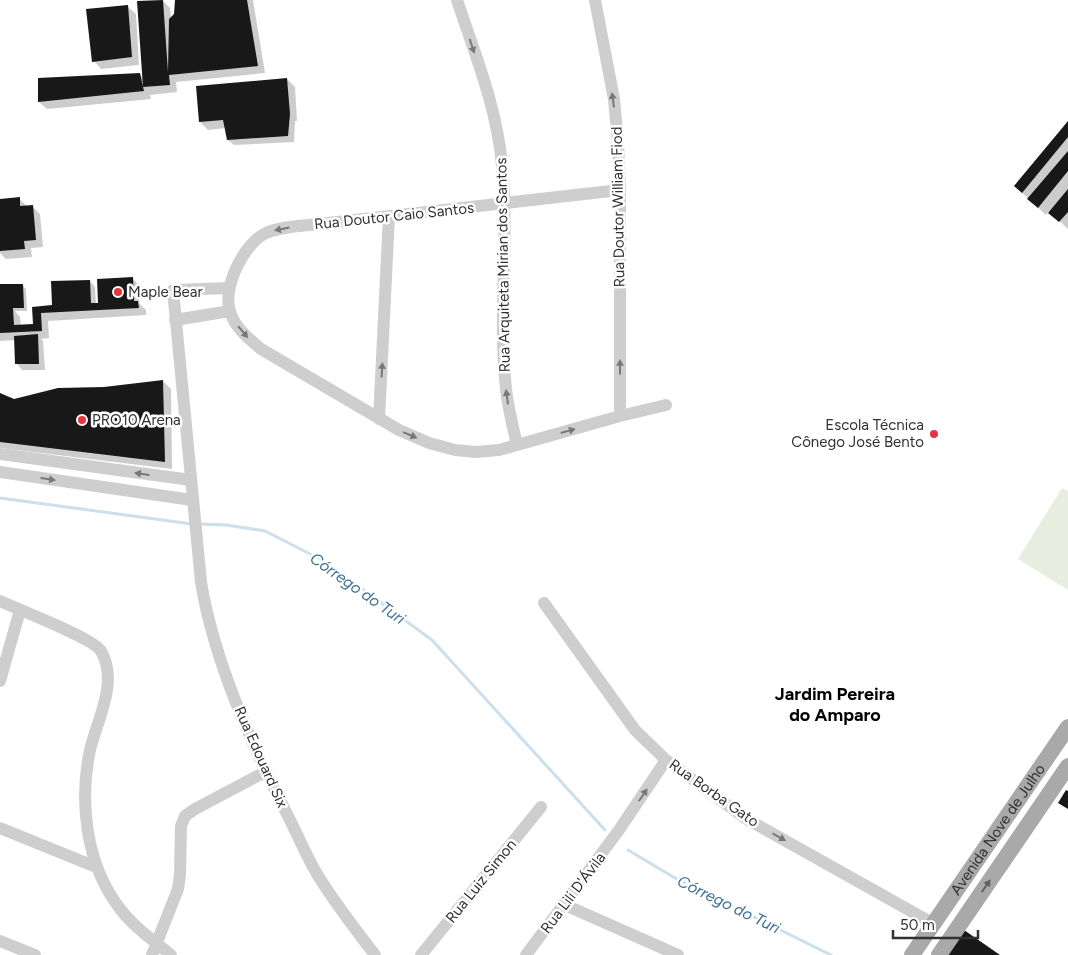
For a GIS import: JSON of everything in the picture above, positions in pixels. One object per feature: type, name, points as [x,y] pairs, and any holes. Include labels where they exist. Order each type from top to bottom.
[{"type":"main road","name":"Avenida Nove de Julho","points":[[912,955],[1068,727]]},
{"type":"main road","name":"Avenida Nove de Julho","points":[[939,955],[1068,766]]},
{"type":"street","name":"Rua Arquiteta Mirian dos Santos","points":[[457,0],[492,108],[502,164],[504,204],[504,361],[509,411],[517,445]]},
{"type":"street","name":"Rua Doutor William Fiod","points":[[595,0],[614,99],[618,143],[620,190],[620,416]]},
{"type":"street","name":"Rua Doutor Caio Santos","points":[[229,288],[235,271],[246,252],[255,240],[266,233],[286,228],[620,190]]},
{"type":"street","points":[[379,419],[389,216]]},
{"type":"street","points":[[229,288],[230,311],[242,333],[261,349],[399,430],[429,443],[455,450],[476,452],[499,450],[666,405]]},
{"type":"street","name":"Rua Edouard Six","points":[[229,288],[173,290],[192,500],[201,582],[209,625],[236,702],[265,772],[318,875],[375,955]]},
{"type":"street","points":[[175,320],[230,311]]},
{"type":"street","points":[[0,454],[190,480]]},
{"type":"street","points":[[0,472],[192,500]]},
{"type":"street","points":[[0,601],[87,639],[101,650],[108,668],[108,687],[90,750],[86,777],[89,836],[96,867],[118,907],[154,949],[171,955]]},
{"type":"street","name":"Rua Borba Gato","points":[[544,603],[635,730],[666,760],[745,818],[934,924]]},
{"type":"street","points":[[0,681],[20,610]]},
{"type":"street","name":"Rua Lili D'Ávila","points":[[526,955],[619,830],[666,760]]},
{"type":"street","points":[[154,949],[178,889],[182,826],[185,816],[265,772]]},
{"type":"street","name":"Rua Luiz Simon","points":[[421,955],[541,807]]},
{"type":"street","points":[[0,828],[96,867]]},
{"type":"street","points":[[564,905],[678,955]]},
{"type":"street","points":[[0,941],[35,955]]},
{"type":"green space","points":[[1062,488],[1068,491],[1068,590],[1018,559]]},
{"type":"building","points":[[163,0],[168,72],[169,19],[174,14],[175,0],[247,0],[258,66],[169,75],[170,85],[143,87],[137,1]]},
{"type":"building","points":[[128,5],[132,57],[92,62],[86,9]]},
{"type":"building","points":[[140,73],[144,91],[38,102],[38,78]]},
{"type":"building","points":[[287,78],[290,114],[288,136],[227,140],[223,120],[199,122],[196,86]]},
{"type":"building","points":[[1068,121],[1068,137],[1022,193],[1014,186]]},
{"type":"building","points":[[1068,151],[1068,171],[1038,208],[1027,199]]},
{"type":"building","points":[[1068,189],[1068,212],[1059,222],[1048,213]]},
{"type":"building","points":[[20,197],[20,206],[33,205],[36,240],[24,241],[25,249],[0,251],[0,199]]},
{"type":"building","points":[[133,277],[134,301],[138,301],[139,308],[41,313],[42,331],[0,333],[0,284],[23,284],[24,308],[13,308],[14,325],[33,324],[32,307],[52,305],[51,281],[90,280],[91,303],[98,303],[97,279]]},
{"type":"building","points":[[38,334],[39,364],[15,364],[14,336]]},
{"type":"building","name":"PRO10 Arena","points":[[163,380],[165,462],[0,442],[0,393],[14,399],[58,388],[104,387]]},
{"type":"building","points":[[1066,790],[1068,791],[1068,809],[1058,803]]},
{"type":"building","points":[[964,930],[1000,955],[947,955]]},
{"type":"waterway","name":"Córrego do Turi","points":[[0,498],[192,524]]},
{"type":"waterway","name":"Córrego do Turi","points":[[198,524],[226,525],[265,531],[324,561],[432,640],[605,830]]},
{"type":"waterway","name":"Córrego do Turi","points":[[628,850],[675,878],[831,955]]},
{"type":"place","name":"Maple Bear","points":[[118,292]]},
{"type":"place","name":"PRO10 Arena","points":[[82,420]]},
{"type":"place","name":"Escola Técnica Cônego José Bento","points":[[934,434]]},
{"type":"district","name":"Jardim Pereira do Amparo","points":[[835,704]]}]
